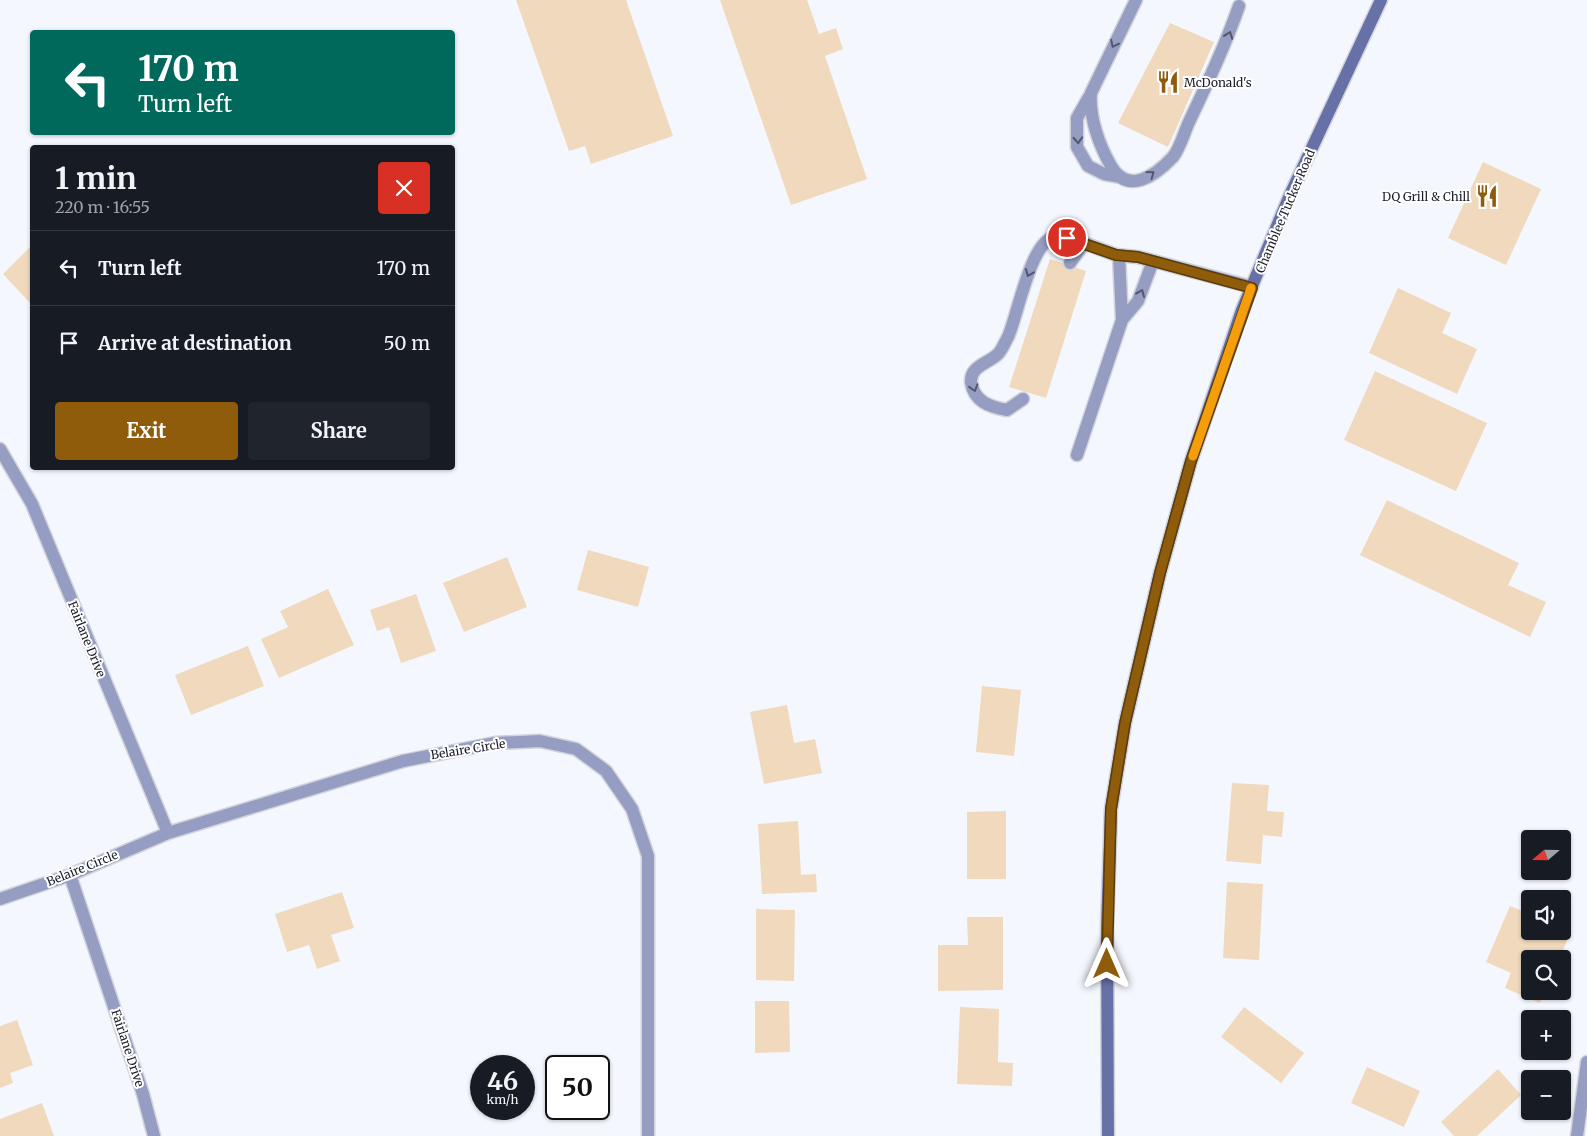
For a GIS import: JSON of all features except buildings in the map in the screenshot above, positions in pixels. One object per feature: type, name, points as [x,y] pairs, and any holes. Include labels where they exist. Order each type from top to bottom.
[{"type":"main road","name":"Chamblee Tucker Road","points":[[1108,1136],[1107,926],[1111,809],[1125,723],[1160,573],[1191,461],[1252,288],[1290,195],[1381,0]]},
{"type":"street","points":[[1136,0],[1078,118],[1077,147],[1088,166],[1104,174],[1139,182],[1149,177],[1174,156],[1224,48],[1239,6]]},
{"type":"street","points":[[1090,95],[1090,108],[1105,156],[1115,173],[1123,178]]},
{"type":"street","points":[[1023,399],[1007,410],[988,407],[977,397],[971,384],[971,377],[979,366],[999,353],[1009,336],[1029,272],[1044,242],[1053,237],[1067,238],[1119,256],[1153,261],[1252,288]]},
{"type":"street","points":[[1070,263],[1084,243]]},
{"type":"street","points":[[1077,455],[1122,320],[1119,256]]},
{"type":"street","points":[[1122,320],[1138,302],[1153,261]]},
{"type":"street","name":"Fairlane Drive","points":[[0,449],[32,504],[168,833]]},
{"type":"street","name":"Belaire Circle","points":[[0,899],[70,875],[168,833],[403,761],[495,743],[540,741],[576,749],[606,771],[632,809],[648,856],[648,1136]]},
{"type":"street","name":"Fairlane Drive","points":[[70,875],[143,1094],[154,1136]]},
{"type":"street","points":[[1577,1136],[1587,1062]]},
{"type":"slow traffic","points":[[1193,456],[1251,288]]},
{"type":"place","name":"McDonald's","points":[[1168,82]]},
{"type":"place","name":"DQ Grill & Chill","points":[[1487,196]]},
{"type":"route","points":[[1067,238],[1116,255],[1138,257],[1252,288],[1242,310],[1191,461],[1160,573],[1125,723],[1111,809],[1107,964]]}]
